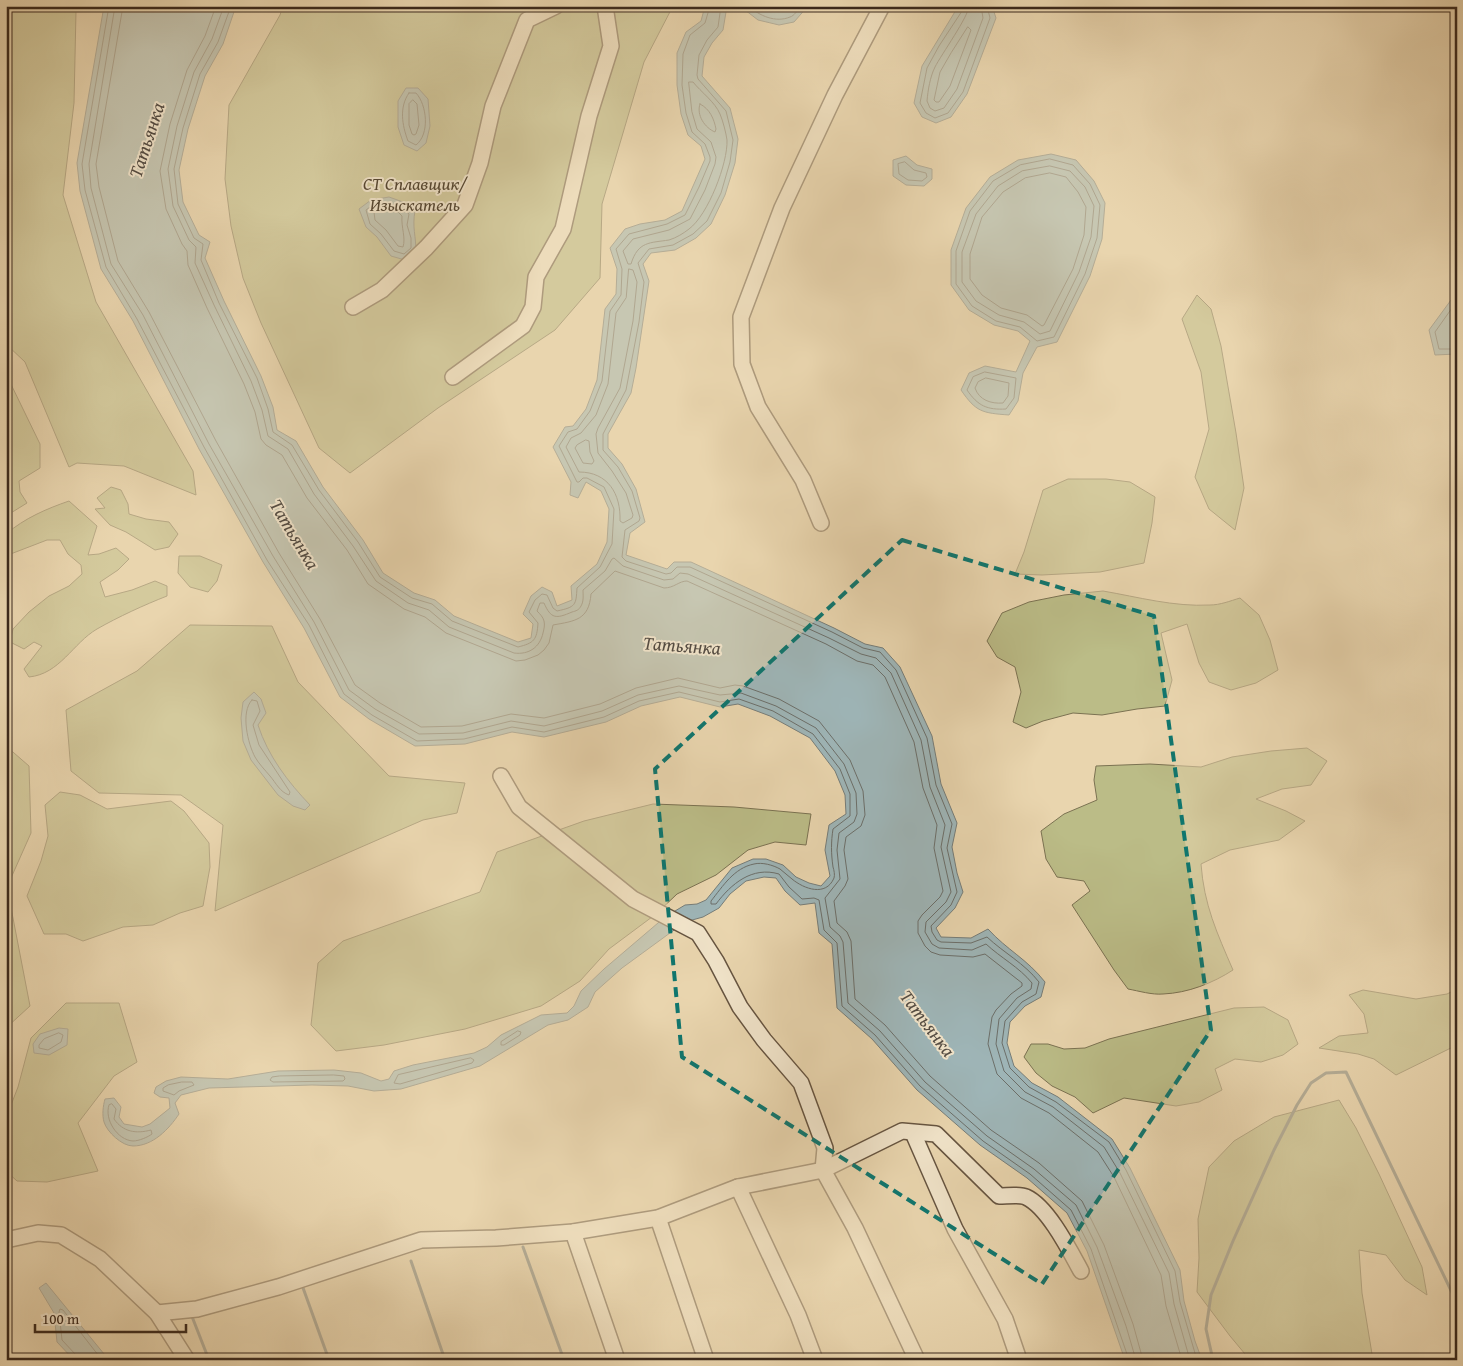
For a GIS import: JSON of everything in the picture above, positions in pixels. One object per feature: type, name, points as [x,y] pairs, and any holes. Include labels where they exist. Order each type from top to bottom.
[{"type":"street","points":[[353,307],[382,290],[426,248],[465,205],[480,162],[493,106],[527,20],[556,6]]},
{"type":"street","points":[[453,377],[524,326],[533,307],[536,277],[563,229],[588,116],[611,46],[604,6]]},
{"type":"street","points":[[821,523],[803,480],[758,407],[742,364],[742,317],[782,208],[835,94],[882,6]]},
{"type":"street","points":[[501,776],[519,808],[634,899],[698,933],[716,961],[740,1007],[764,1040],[801,1083],[825,1148],[823,1170],[855,1228],[916,1360]]},
{"type":"street","points":[[157,1312],[197,1309],[278,1287],[312,1274],[421,1240],[496,1238],[573,1232],[658,1218],[738,1187],[823,1170],[902,1132],[936,1134],[999,1196],[1025,1196],[1042,1209],[1066,1244],[1081,1271]]},
{"type":"street","points":[[913,1133],[955,1229],[1005,1319],[1019,1360]]},
{"type":"street","points":[[738,1187],[798,1315],[816,1360]]},
{"type":"street","points":[[658,1218],[706,1360]]},
{"type":"street","points":[[573,1232],[617,1360]]},
{"type":"street","points":[[6,1240],[38,1233],[61,1235],[100,1260],[157,1312],[187,1360]]},
{"type":"highlighted area","points":[[902,540],[1154,616],[1211,1030],[1042,1284],[682,1057],[655,769]]},
{"type":"green space","name":"СТ Сплавщик/ Изыскатель","points":[[283,6],[673,6],[644,62],[602,204],[600,278],[555,330],[438,408],[350,473],[319,448],[261,323],[243,278],[231,226],[225,179],[229,105],[280,15]]},
{"type":"green space","points":[[76,11],[74,103],[63,195],[96,302],[193,471],[196,495],[124,466],[77,463],[69,467],[25,362],[6,344],[6,12]]},
{"type":"green space","points":[[1197,295],[1211,309],[1221,346],[1236,433],[1244,488],[1235,530],[1209,509],[1195,477],[1209,429],[1201,372],[1182,319]]},
{"type":"green space","points":[[6,374],[40,444],[40,468],[19,481],[20,492],[27,503],[6,516]]},
{"type":"green space","points":[[1068,479],[1106,479],[1130,482],[1155,497],[1144,563],[1100,572],[1042,575],[1015,574],[1024,552],[1043,490]]},
{"type":"green space","points":[[111,487],[121,490],[128,504],[129,514],[146,519],[169,522],[178,534],[169,547],[155,550],[126,532],[110,525],[95,509],[105,508],[97,498]]},
{"type":"green space","points":[[69,501],[97,526],[88,555],[99,554],[116,548],[129,559],[118,570],[100,582],[105,597],[132,590],[155,581],[167,586],[167,596],[131,611],[97,629],[88,635],[58,664],[40,675],[29,677],[24,669],[42,646],[34,642],[24,649],[10,642],[13,629],[29,612],[49,596],[69,586],[82,574],[81,565],[68,554],[60,540],[47,540],[8,555],[6,534],[36,514]]},
{"type":"green space","points":[[179,556],[200,556],[222,565],[217,581],[208,592],[190,587],[178,573]]},
{"type":"green space","points":[[1103,591],[1156,601],[1197,605],[1225,603],[1240,598],[1259,615],[1270,640],[1278,670],[1256,683],[1231,690],[1209,682],[1199,663],[1187,624],[1161,633],[1172,680],[1165,706],[1102,715],[1073,713],[1026,728],[1013,722],[1021,692],[1015,667],[997,657],[987,641],[1002,613],[1029,602],[1064,595]]},
{"type":"green space","points":[[190,625],[272,626],[298,682],[389,776],[465,783],[457,813],[423,820],[215,911],[223,825],[181,795],[99,793],[71,771],[66,710],[137,671]]},
{"type":"green space","points":[[6,746],[29,766],[31,833],[7,887],[30,1006],[6,1028]]},
{"type":"green space","points":[[1307,748],[1327,761],[1311,785],[1282,789],[1256,799],[1305,821],[1279,840],[1230,850],[1201,864],[1208,906],[1233,970],[1209,983],[1182,992],[1159,994],[1128,989],[1072,905],[1090,891],[1084,881],[1057,877],[1046,859],[1041,831],[1064,814],[1097,800],[1094,780],[1096,766],[1150,764],[1201,767],[1232,757]]},
{"type":"green space","points":[[60,792],[80,795],[107,809],[171,801],[184,811],[209,843],[210,867],[203,906],[180,913],[153,925],[123,927],[83,941],[66,934],[44,934],[27,896],[41,861],[48,836],[45,805]]},
{"type":"green space","points":[[653,804],[734,807],[811,814],[806,845],[775,842],[748,850],[716,875],[677,894],[656,914],[609,949],[580,981],[541,1006],[465,1029],[384,1045],[336,1051],[311,1025],[318,963],[343,941],[480,892],[497,852],[584,821]]},
{"type":"green space","points":[[1457,989],[1457,1045],[1396,1075],[1374,1059],[1358,1054],[1319,1048],[1339,1036],[1368,1033],[1364,1014],[1349,995],[1363,990],[1416,999],[1447,994]]},
{"type":"green space","points":[[66,1003],[119,1003],[137,1062],[114,1076],[78,1123],[98,1171],[47,1182],[17,1181],[6,1171],[6,1118],[18,1087],[31,1038]]},
{"type":"green space","points":[[1264,1007],[1288,1020],[1298,1044],[1283,1055],[1261,1062],[1235,1059],[1215,1069],[1222,1090],[1199,1102],[1176,1106],[1124,1098],[1093,1113],[1075,1097],[1052,1086],[1036,1073],[1024,1057],[1031,1044],[1048,1044],[1064,1049],[1085,1048],[1109,1039],[1234,1008]]},
{"type":"green space","points":[[1339,1100],[1356,1128],[1379,1174],[1422,1267],[1427,1295],[1405,1280],[1386,1255],[1359,1250],[1362,1293],[1373,1360],[1250,1360],[1197,1292],[1199,1258],[1198,1219],[1209,1167],[1234,1141],[1274,1117]]},
{"type":"water","name":"Татьянка","points":[[104,6],[236,6],[223,44],[205,76],[188,129],[179,170],[183,202],[199,235],[210,242],[205,258],[261,376],[273,407],[277,430],[296,441],[323,487],[363,540],[383,573],[414,593],[435,600],[454,616],[518,642],[531,638],[533,624],[523,614],[531,596],[542,587],[552,592],[557,606],[572,600],[571,586],[597,564],[607,542],[609,509],[601,491],[586,482],[578,498],[570,495],[571,482],[553,447],[565,427],[573,426],[586,409],[597,380],[605,309],[616,294],[617,269],[610,248],[625,229],[640,224],[665,220],[682,211],[705,159],[701,146],[688,135],[681,114],[677,85],[677,53],[686,32],[701,21],[705,6],[727,6],[723,30],[712,43],[704,57],[702,76],[730,108],[738,139],[735,163],[725,195],[711,224],[696,238],[675,250],[651,253],[643,264],[649,281],[631,393],[608,434],[608,448],[622,464],[636,489],[645,522],[630,533],[626,555],[667,569],[674,562],[691,562],[865,644],[883,648],[900,667],[932,736],[941,784],[957,823],[952,847],[963,892],[955,908],[936,928],[941,937],[971,938],[988,929],[1045,982],[1041,997],[1025,1006],[1010,1022],[1007,1043],[1014,1066],[1032,1083],[1058,1097],[1112,1139],[1130,1168],[1180,1270],[1184,1301],[1202,1360],[1125,1360],[1087,1251],[1067,1213],[1027,1178],[980,1145],[917,1090],[872,1039],[837,1008],[832,944],[819,933],[815,903],[800,905],[785,891],[776,878],[764,877],[746,881],[730,894],[719,908],[703,917],[685,922],[622,968],[595,992],[588,1007],[568,1020],[548,1025],[480,1066],[401,1089],[374,1091],[348,1086],[312,1085],[209,1088],[181,1095],[175,1103],[179,1114],[160,1136],[147,1143],[133,1146],[124,1144],[108,1130],[103,1116],[105,1099],[114,1098],[121,1107],[119,1117],[124,1124],[142,1127],[150,1124],[170,1108],[169,1098],[160,1097],[154,1093],[156,1087],[166,1081],[181,1077],[228,1079],[278,1071],[334,1070],[361,1073],[381,1081],[389,1079],[394,1071],[413,1065],[474,1053],[487,1047],[501,1035],[541,1015],[567,1013],[574,1006],[581,991],[604,969],[665,917],[685,905],[697,904],[706,900],[732,868],[753,859],[766,859],[783,865],[796,877],[821,886],[830,876],[825,850],[829,825],[846,814],[845,795],[835,771],[810,738],[770,716],[738,704],[720,707],[680,697],[641,706],[606,722],[544,737],[512,732],[465,744],[415,746],[369,719],[340,697],[304,628],[263,562],[199,449],[133,321],[101,269],[80,191],[77,163]]},
{"type":"water","points":[[744,6],[808,6],[794,22],[779,25],[758,20],[745,10]]},
{"type":"water","points":[[960,6],[992,6],[996,18],[967,94],[951,117],[936,123],[922,117],[914,103],[922,66]]},
{"type":"water","points":[[406,88],[418,88],[428,99],[430,126],[426,143],[417,151],[404,145],[398,127],[398,101]]},
{"type":"water","points":[[1051,154],[1076,160],[1094,181],[1105,203],[1102,239],[1090,276],[1057,342],[1037,347],[1023,373],[1018,401],[1009,415],[986,412],[971,403],[961,390],[969,373],[985,366],[1016,372],[1030,341],[1018,331],[994,325],[969,310],[951,285],[951,250],[966,208],[990,177],[1018,160]]},
{"type":"water","points":[[906,156],[917,165],[932,169],[932,179],[924,186],[906,185],[893,176],[893,160]]},
{"type":"water","points":[[389,197],[403,202],[415,211],[416,252],[405,260],[391,256],[377,237],[366,227],[359,209],[371,200]]},
{"type":"water","points":[[1457,295],[1457,354],[1435,355],[1429,330],[1451,300]]},
{"type":"water","points":[[254,692],[261,699],[266,713],[258,725],[262,736],[273,758],[310,805],[305,810],[293,806],[278,795],[251,760],[243,741],[241,718],[243,702]]},
{"type":"water","points":[[59,1028],[68,1029],[67,1045],[49,1055],[34,1053],[33,1044],[40,1034]]},
{"type":"water","points":[[46,1283],[109,1360],[74,1360],[57,1342],[54,1313],[39,1288]]},
{"type":"waterway","points":[[1213,1360],[1206,1329],[1211,1295],[1274,1150],[1297,1105],[1311,1083],[1326,1073],[1346,1072],[1457,1303]]},
{"type":"waterway","points":[[523,1247],[564,1360]]},
{"type":"waterway","points":[[411,1261],[445,1360]]},
{"type":"waterway","points":[[302,1285],[329,1360]]},
{"type":"waterway","points":[[191,1314],[209,1360]]}]
